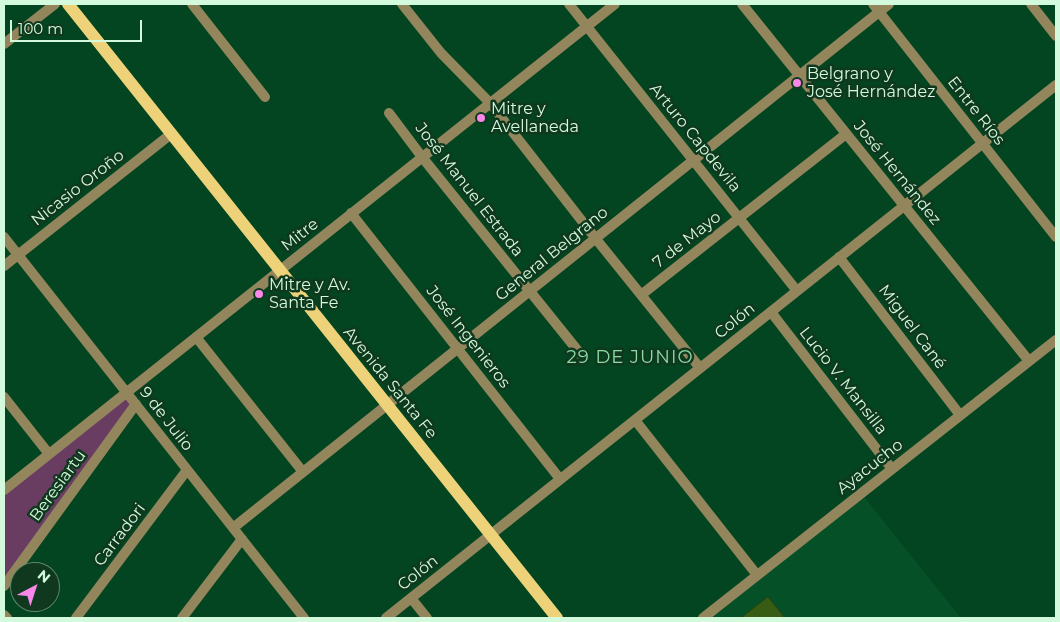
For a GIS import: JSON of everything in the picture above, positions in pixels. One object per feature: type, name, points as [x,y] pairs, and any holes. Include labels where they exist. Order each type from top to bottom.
[{"type":"main road","name":"Avenida Santa Fe","points":[[68,4],[557,618]]},
{"type":"street","points":[[4,44],[55,4]]},
{"type":"street","points":[[192,4],[264,97]]},
{"type":"street","points":[[402,4],[440,53],[490,103],[700,368]]},
{"type":"street","name":"Arturo Capdevila","points":[[569,4],[797,291]]},
{"type":"street","name":"Mitre","points":[[4,490],[615,4]]},
{"type":"street","name":"José Hernández","points":[[742,4],[1029,361]]},
{"type":"street","name":"General Belgrano","points":[[233,528],[799,76],[876,8],[889,4]]},
{"type":"street","points":[[1031,4],[1056,36]]},
{"type":"street","name":"Entre Ríos","points":[[876,8],[1056,237]]},
{"type":"street","name":"Colón","points":[[386,618],[1056,85]]},
{"type":"street","name":"José Manuel Estrada","points":[[389,113],[422,157],[582,356]]},
{"type":"street","name":"Nicasio Oroño","points":[[4,266],[171,134]]},
{"type":"street","name":"7 de Mayo","points":[[641,295],[846,134]]},
{"type":"street","name":"José Ingenieros","points":[[351,213],[560,479]]},
{"type":"street","name":"9 de Julio","points":[[4,237],[304,618]]},
{"type":"street","name":"Miguel Cané","points":[[840,257],[960,415]]},
{"type":"street","name":"Lucio V. Mansilla","points":[[771,312],[892,469]]},
{"type":"street","points":[[196,337],[304,472]]},
{"type":"street","name":"Ayacucho","points":[[703,618],[1056,340]]},
{"type":"street","points":[[4,397],[49,454]]},
{"type":"street","name":"Beresiartu","points":[[4,586],[136,404]]},
{"type":"street","points":[[635,420],[757,575]]},
{"type":"street","name":"Carradori","points":[[76,618],[187,470]]},
{"type":"street","points":[[182,618],[242,539]]},
{"type":"street","points":[[411,598],[427,618]]},
{"type":"street","points":[[289,618],[296,608]]},
{"type":"street","points":[[4,614],[7,618]]},
{"type":"shaded area","points":[[126,392],[136,404],[21,562],[10,562],[10,578],[4,586],[4,490]]},
{"type":"shaded area","points":[[861,493],[961,618],[703,618]]},
{"type":"building","points":[[768,597],[785,618],[741,618]]},
{"type":"place","name":"Belgrano y José Hernández","points":[[797,83]]},
{"type":"place","name":"Mitre y Avellaneda","points":[[481,118]]},
{"type":"place","name":"Mitre y Av. Santa Fe","points":[[259,294]]},
{"type":"district","name":"29 DE JUNIO","points":[[630,358]]}]
